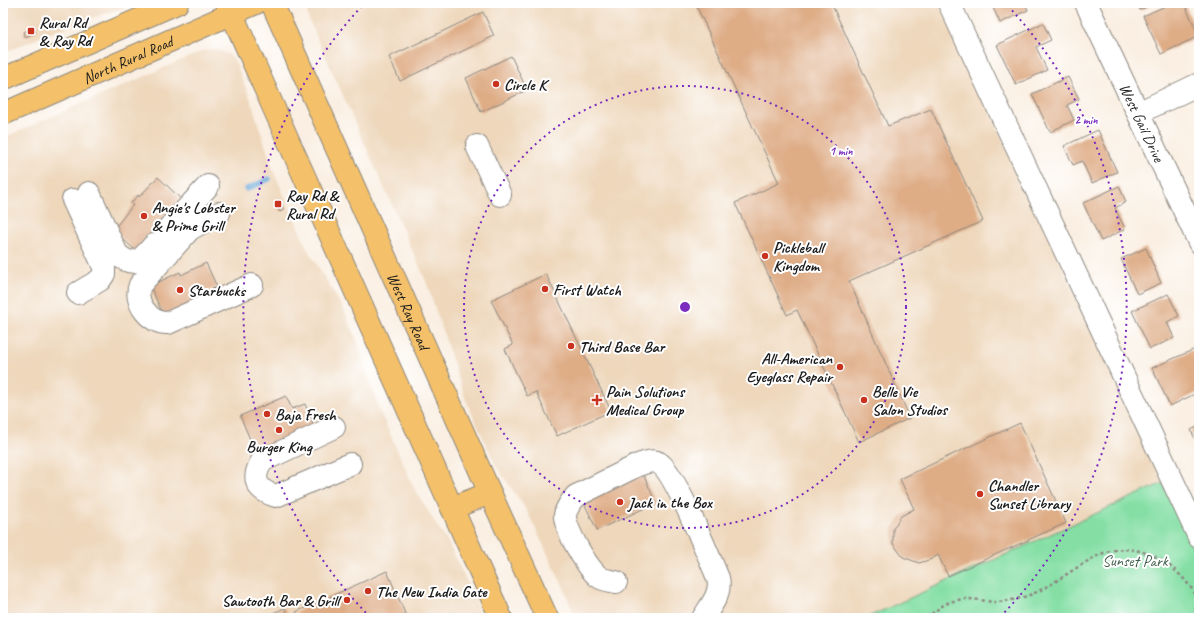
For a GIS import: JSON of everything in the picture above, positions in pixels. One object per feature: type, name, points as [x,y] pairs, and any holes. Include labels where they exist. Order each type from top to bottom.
[{"type":"main road","name":"North Rural Road","points":[[3,79],[177,3]]},
{"type":"main road","name":"North Rural Road","points":[[3,114],[229,9],[260,4]]},
{"type":"main road","name":"West Ray Road","points":[[260,4],[490,493],[547,618]]},
{"type":"main road","points":[[229,9],[501,618]]},
{"type":"main road","points":[[452,508],[490,493]]},
{"type":"street","points":[[948,3],[1199,537]]},
{"type":"street","name":"West Gail Drive","points":[[1086,3],[1199,242]]},
{"type":"street","points":[[1138,113],[1199,84]]},
{"type":"street","points":[[477,146],[500,195]]},
{"type":"street","points":[[78,293],[100,280],[104,274],[104,267],[81,196],[117,254],[124,260],[132,262],[139,260],[208,186]]},
{"type":"street","points":[[219,213],[190,229],[140,285],[137,292],[139,301],[151,319],[159,324],[168,323],[252,285]]},
{"type":"street","points":[[334,427],[262,461],[255,472],[257,482],[265,492],[276,496],[350,464]]},
{"type":"street","points":[[616,582],[600,578],[589,567],[568,529],[565,515],[576,496],[588,489],[648,461],[658,462],[672,476],[718,578],[720,586],[718,592],[703,618]]},
{"type":"path","points":[[926,618],[941,606],[958,599],[996,602],[1027,596],[1094,557],[1112,550],[1138,550],[1157,556],[1175,571],[1192,589],[1199,600]]},
{"type":"shaded area","points":[[3,3],[138,3],[60,29],[3,53]]},
{"type":"shaded area","points":[[307,3],[939,3],[1163,483],[866,618],[575,618],[564,588],[527,511],[495,464],[465,398],[426,281],[309,20]]},
{"type":"shaded area","points":[[215,49],[230,55],[234,59],[249,95],[273,170],[308,250],[342,306],[355,335],[379,409],[415,490],[449,545],[484,618],[3,618],[3,138],[205,50]]},
{"type":"green space","name":"Sunset Park","points":[[1163,483],[1199,560],[1199,618],[866,618]]},
{"type":"building","points":[[695,3],[831,3],[888,126],[931,109],[983,221],[849,281],[910,418],[859,442],[797,310],[787,315],[735,203],[779,183]]},
{"type":"building","points":[[991,3],[1025,3],[1028,10],[1000,23]]},
{"type":"building","points":[[1136,3],[1155,3],[1140,10]]},
{"type":"building","points":[[1172,3],[1184,3],[1199,36],[1161,54],[1143,16]]},
{"type":"building","points":[[483,12],[494,36],[400,81],[389,57]]},
{"type":"building","points":[[1043,23],[1051,40],[1036,47],[1047,70],[1016,85],[997,45]]},
{"type":"building","points":[[34,28],[36,32],[25,37],[23,32]]},
{"type":"building","name":"Circle K","points":[[511,56],[527,90],[481,112],[466,78]]},
{"type":"building","points":[[1068,77],[1079,99],[1067,105],[1074,120],[1050,132],[1032,94]]},
{"type":"building","points":[[1098,130],[1117,172],[1092,183],[1082,161],[1073,165],[1064,146]]},
{"type":"building","name":"Angie's Lobster & Prime Grill","points":[[158,177],[181,199],[156,225],[171,239],[161,250],[146,237],[135,250],[113,230],[133,205],[131,203],[138,195],[139,197]]},
{"type":"building","points":[[1119,186],[1126,202],[1115,208],[1125,229],[1101,241],[1083,203]]},
{"type":"building","points":[[279,200],[284,210],[280,212],[275,202]]},
{"type":"building","points":[[1146,248],[1161,283],[1137,294],[1121,259]]},
{"type":"building","name":"Starbucks","points":[[206,263],[217,287],[201,294],[203,300],[163,314],[150,286],[180,272],[181,275]]},
{"type":"building","points":[[546,274],[611,411],[557,436],[536,392],[527,396],[505,349],[513,345],[491,300]]},
{"type":"building","points":[[1168,294],[1179,316],[1167,322],[1174,338],[1150,349],[1132,311]]},
{"type":"building","points":[[1195,349],[1199,357],[1199,372],[1197,373],[1199,377],[1199,392],[1170,406],[1152,368]]},
{"type":"building","points":[[286,396],[292,409],[305,404],[315,428],[256,453],[240,416]]},
{"type":"building","name":"Chandler Sunset Library","points":[[1020,423],[1066,523],[948,576],[938,555],[932,559],[919,563],[903,557],[893,544],[893,529],[901,516],[914,509],[900,479]]},
{"type":"building","points":[[1199,426],[1199,448],[1191,430]]},
{"type":"building","name":"Jack in the Box","points":[[643,474],[656,503],[597,530],[583,501]]},
{"type":"building","name":"The New India Gate","points":[[387,571],[407,618],[299,618],[296,612]]},
{"type":"building","points":[[285,608],[289,618],[261,618]]},
{"type":"waterway","points":[[247,189],[269,179]]},
{"type":"place","name":"Rural Rd & Ray Rd","points":[[31,31]]},
{"type":"place","name":"Circle K","points":[[496,84]]},
{"type":"place","name":"Ray Rd & Rural Rd","points":[[278,204]]},
{"type":"place","name":"Angie's Lobster & Prime Grill","points":[[144,216]]},
{"type":"place","name":"Pickleball Kingdom","points":[[765,256]]},
{"type":"place","name":"First Watch","points":[[545,289]]},
{"type":"place","name":"Starbucks","points":[[180,290]]},
{"type":"place","name":"Third Base Bar","points":[[571,346]]},
{"type":"place","name":"All-American Eyeglass Repair","points":[[840,367]]},
{"type":"place","name":"Pain Solutions Medical Group","points":[[597,400]]},
{"type":"place","name":"Belle Vie Salon Studios","points":[[864,400]]},
{"type":"place","name":"Baja Fresh","points":[[267,414]]},
{"type":"place","name":"Burger King","points":[[279,430]]},
{"type":"place","name":"Chandler Sunset Library","points":[[980,494]]},
{"type":"place","name":"Jack in the Box","points":[[620,502]]},
{"type":"place","name":"The New India Gate","points":[[368,591]]},
{"type":"place","name":"Sawtooth Bar & Grill","points":[[347,600]]}]
